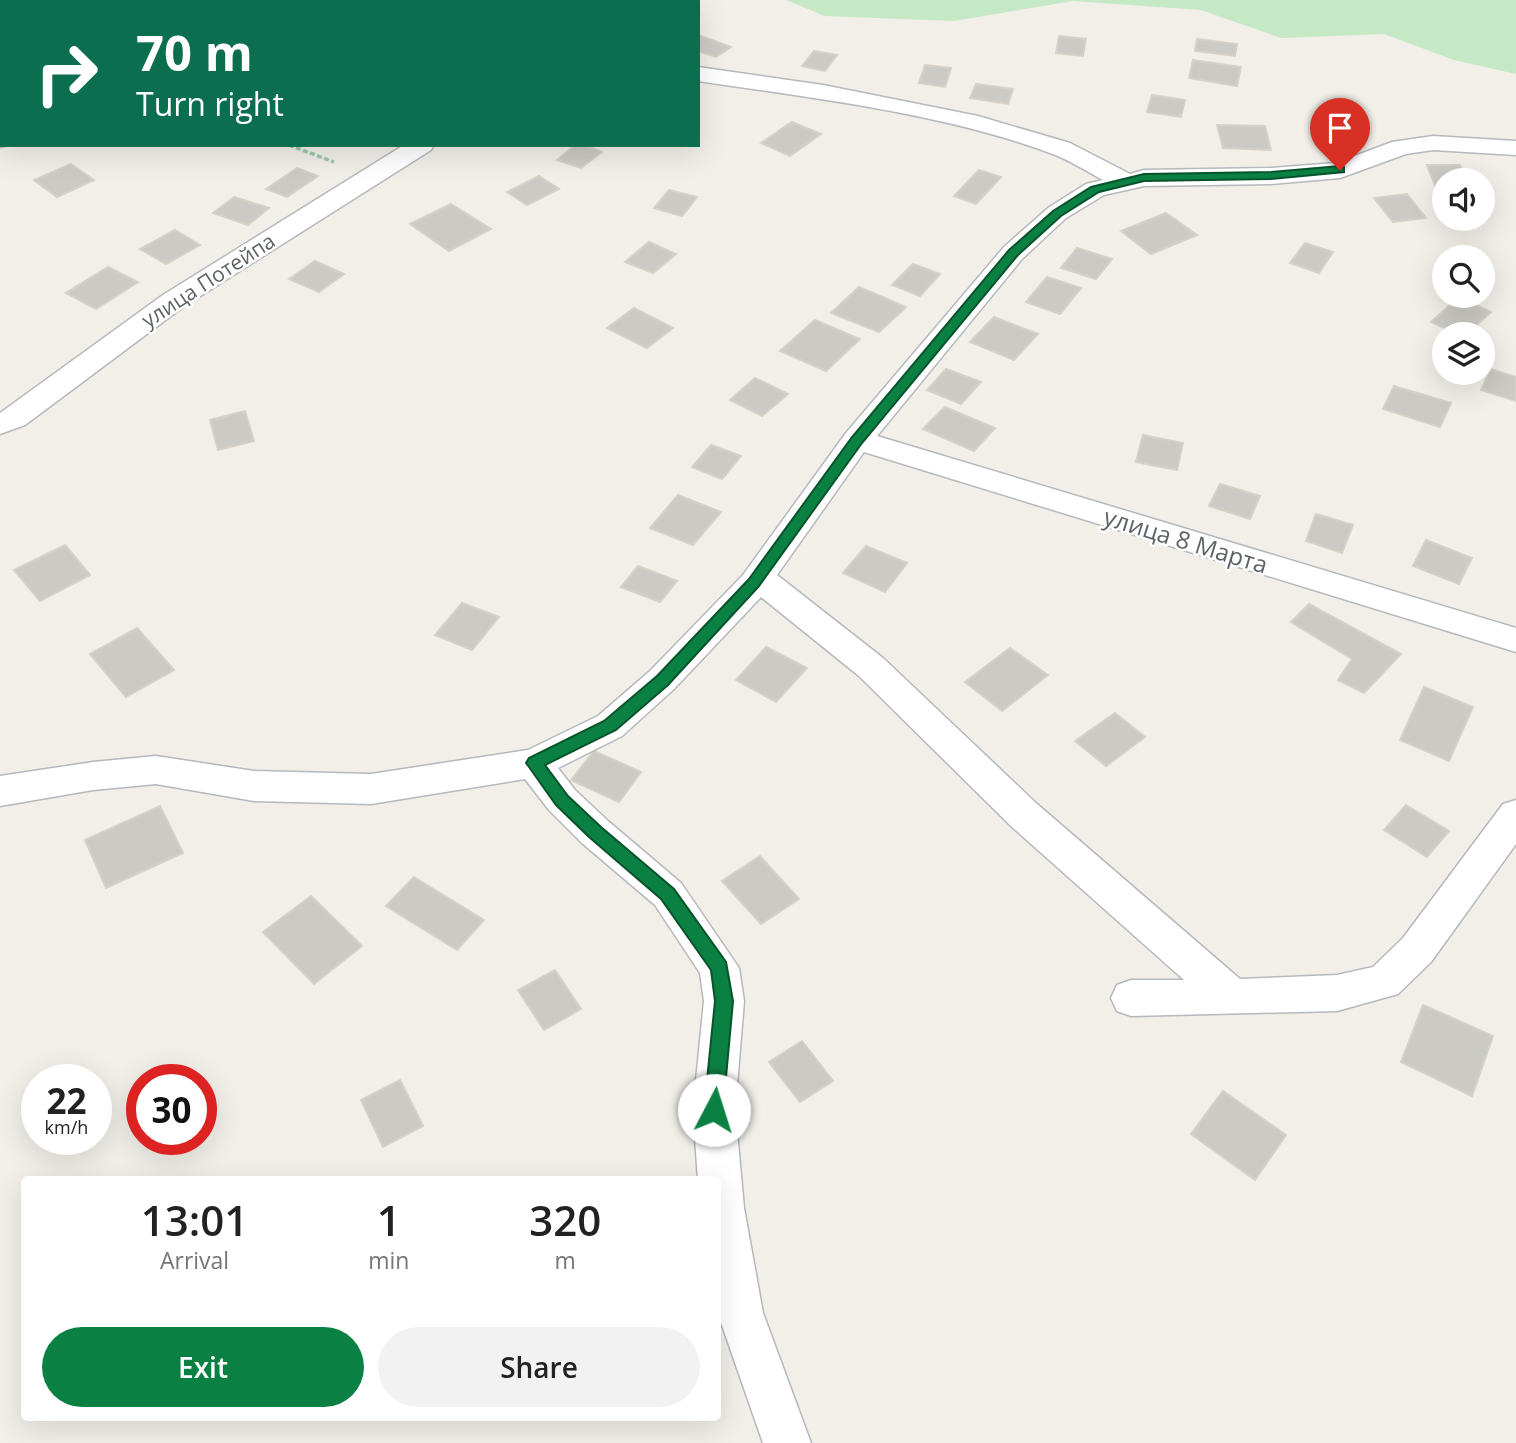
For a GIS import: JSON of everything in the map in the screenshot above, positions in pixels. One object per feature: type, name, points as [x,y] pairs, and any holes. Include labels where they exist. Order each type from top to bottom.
[{"type":"street","points":[[700,74],[823,92],[978,123],[1061,148],[1128,182]]},
{"type":"street","points":[[0,791],[93,776],[156,770],[254,786],[371,789],[534,763],[610,726],[662,680],[758,577],[857,440],[1013,253],[1057,214],[1095,189],[1144,178],[1184,175],[1271,176],[1340,170],[1401,147],[1433,143],[1516,148]]},
{"type":"street","name":"улица Потейпа","points":[[0,424],[15,418],[173,300],[419,147]]},
{"type":"street","name":"улица 8 Марта","points":[[857,440],[1516,640]]},
{"type":"street","points":[[758,577],[871,667],[1024,815],[1232,997]]},
{"type":"street","points":[[534,763],[562,800],[668,894],[719,968],[724,1001],[714,1110],[719,1176]]},
{"type":"street","points":[[1131,998],[1337,992],[1384,982],[1417,950],[1516,814]]},
{"type":"street","points":[[721,1196],[740,1313],[787,1443]]},
{"type":"path","points":[[295,147],[372,175]]},
{"type":"green space","points":[[786,0],[1516,0],[1516,74],[1454,60],[1384,34],[1281,38],[1201,10],[1073,1],[954,21],[825,16]]},
{"type":"building","points":[[700,36],[731,47],[716,57],[700,52]]},
{"type":"building","points":[[1059,36],[1086,39],[1083,56],[1056,53]]},
{"type":"building","points":[[1197,39],[1237,44],[1235,56],[1195,51]]},
{"type":"building","points":[[814,51],[837,55],[825,71],[802,66]]},
{"type":"building","points":[[1193,60],[1241,67],[1237,86],[1189,78]]},
{"type":"building","points":[[925,65],[951,68],[945,87],[919,83]]},
{"type":"building","points":[[976,84],[1013,89],[1008,104],[970,98]]},
{"type":"building","points":[[1152,95],[1185,100],[1181,117],[1147,112]]},
{"type":"building","points":[[792,122],[821,134],[790,156],[761,143]]},
{"type":"building","points":[[1217,125],[1265,126],[1271,150],[1223,148]]},
{"type":"building","points":[[573,147],[589,147],[602,152],[581,168],[557,160]]},
{"type":"building","points":[[71,164],[94,180],[57,197],[34,180]]},
{"type":"building","points":[[1427,165],[1460,165],[1461,168],[1432,168],[1432,178]]},
{"type":"building","points":[[297,168],[318,176],[287,197],[266,189]]},
{"type":"building","points":[[979,170],[1001,177],[976,204],[954,196]]},
{"type":"building","points":[[539,176],[559,189],[527,205],[507,192]]},
{"type":"building","points":[[669,190],[697,197],[682,216],[654,208]]},
{"type":"building","points":[[1407,194],[1426,218],[1393,222],[1374,198]]},
{"type":"building","points":[[234,197],[269,208],[248,225],[213,213]]},
{"type":"building","points":[[451,204],[491,229],[449,251],[410,224]]},
{"type":"building","points":[[1166,213],[1197,235],[1151,254],[1121,231]]},
{"type":"building","points":[[175,230],[200,245],[166,264],[140,249]]},
{"type":"building","points":[[649,242],[676,254],[653,273],[625,262]]},
{"type":"building","points":[[1305,243],[1333,252],[1319,273],[1290,263]]},
{"type":"building","points":[[1077,248],[1112,259],[1096,279],[1061,268]]},
{"type":"building","points":[[315,261],[344,274],[319,292],[289,279]]},
{"type":"building","points":[[913,264],[940,274],[920,296],[892,285]]},
{"type":"building","points":[[108,267],[138,282],[96,309],[66,293]]},
{"type":"building","points":[[1047,277],[1081,288],[1060,314],[1026,302]]},
{"type":"building","points":[[859,287],[906,307],[879,332],[831,313]]},
{"type":"building","points":[[634,308],[673,328],[647,348],[607,328]]},
{"type":"building","points":[[1447,308],[1482,308],[1491,312],[1480,322],[1431,322]]},
{"type":"building","points":[[994,317],[1038,334],[1014,360],[970,342]]},
{"type":"building","points":[[815,320],[860,339],[826,371],[780,351]]},
{"type":"building","points":[[946,369],[981,382],[961,404],[927,390]]},
{"type":"building","points":[[1495,370],[1516,377],[1516,401],[1481,390],[1483,385],[1495,385]]},
{"type":"building","points":[[755,378],[788,394],[762,416],[730,400]]},
{"type":"building","points":[[1394,386],[1451,403],[1440,427],[1383,409]]},
{"type":"building","points":[[945,407],[995,428],[974,451],[923,429]]},
{"type":"building","points":[[245,411],[254,441],[218,450],[210,420]]},
{"type":"building","points":[[1143,435],[1183,443],[1177,470],[1136,462]]},
{"type":"building","points":[[711,445],[741,456],[722,479],[692,467]]},
{"type":"building","points":[[1220,484],[1260,496],[1250,519],[1209,506]]},
{"type":"building","points":[[678,495],[721,512],[693,545],[650,528]]},
{"type":"building","points":[[1316,514],[1353,525],[1342,553],[1306,541]]},
{"type":"building","points":[[1426,540],[1472,558],[1459,584],[1413,566]]},
{"type":"building","points":[[65,545],[90,575],[40,601],[14,570]]},
{"type":"building","points":[[866,546],[907,563],[885,592],[843,573]]},
{"type":"building","points":[[638,566],[677,581],[660,602],[621,587]]},
{"type":"building","points":[[462,603],[499,617],[472,650],[435,635]]},
{"type":"building","points":[[1309,604],[1401,654],[1364,693],[1338,680],[1352,659],[1291,622]]},
{"type":"building","points":[[137,628],[174,670],[126,697],[90,654]]},
{"type":"building","points":[[766,647],[807,668],[776,702],[736,680]]},
{"type":"building","points":[[1010,648],[1048,675],[1002,711],[965,682]]},
{"type":"building","points":[[1424,687],[1473,707],[1449,761],[1400,740]]},
{"type":"building","points":[[1115,713],[1145,737],[1106,766],[1075,741]]},
{"type":"building","points":[[594,751],[641,772],[619,802],[571,780]]},
{"type":"building","points":[[1406,805],[1449,831],[1427,857],[1384,830]]},
{"type":"building","points":[[160,806],[183,853],[106,888],[85,840]]},
{"type":"building","points":[[760,856],[799,899],[761,924],[722,881]]},
{"type":"building","points":[[414,877],[484,920],[457,950],[386,906]]},
{"type":"building","points":[[311,896],[362,946],[314,984],[263,932]]},
{"type":"building","points":[[555,970],[581,1009],[544,1030],[518,990]]},
{"type":"building","points":[[1423,1005],[1493,1036],[1472,1096],[1401,1062]]},
{"type":"building","points":[[802,1041],[833,1081],[800,1102],[769,1062]]},
{"type":"building","points":[[400,1080],[423,1126],[383,1147],[361,1100]]},
{"type":"building","points":[[1223,1091],[1286,1135],[1255,1180],[1191,1134]]},
{"type":"route","points":[[714,1110],[724,1001],[719,968],[668,894],[562,800],[534,763],[610,726],[662,680],[754,583],[857,440],[1013,253],[1057,214],[1095,189],[1144,178],[1184,175],[1271,176],[1340,170]]}]
